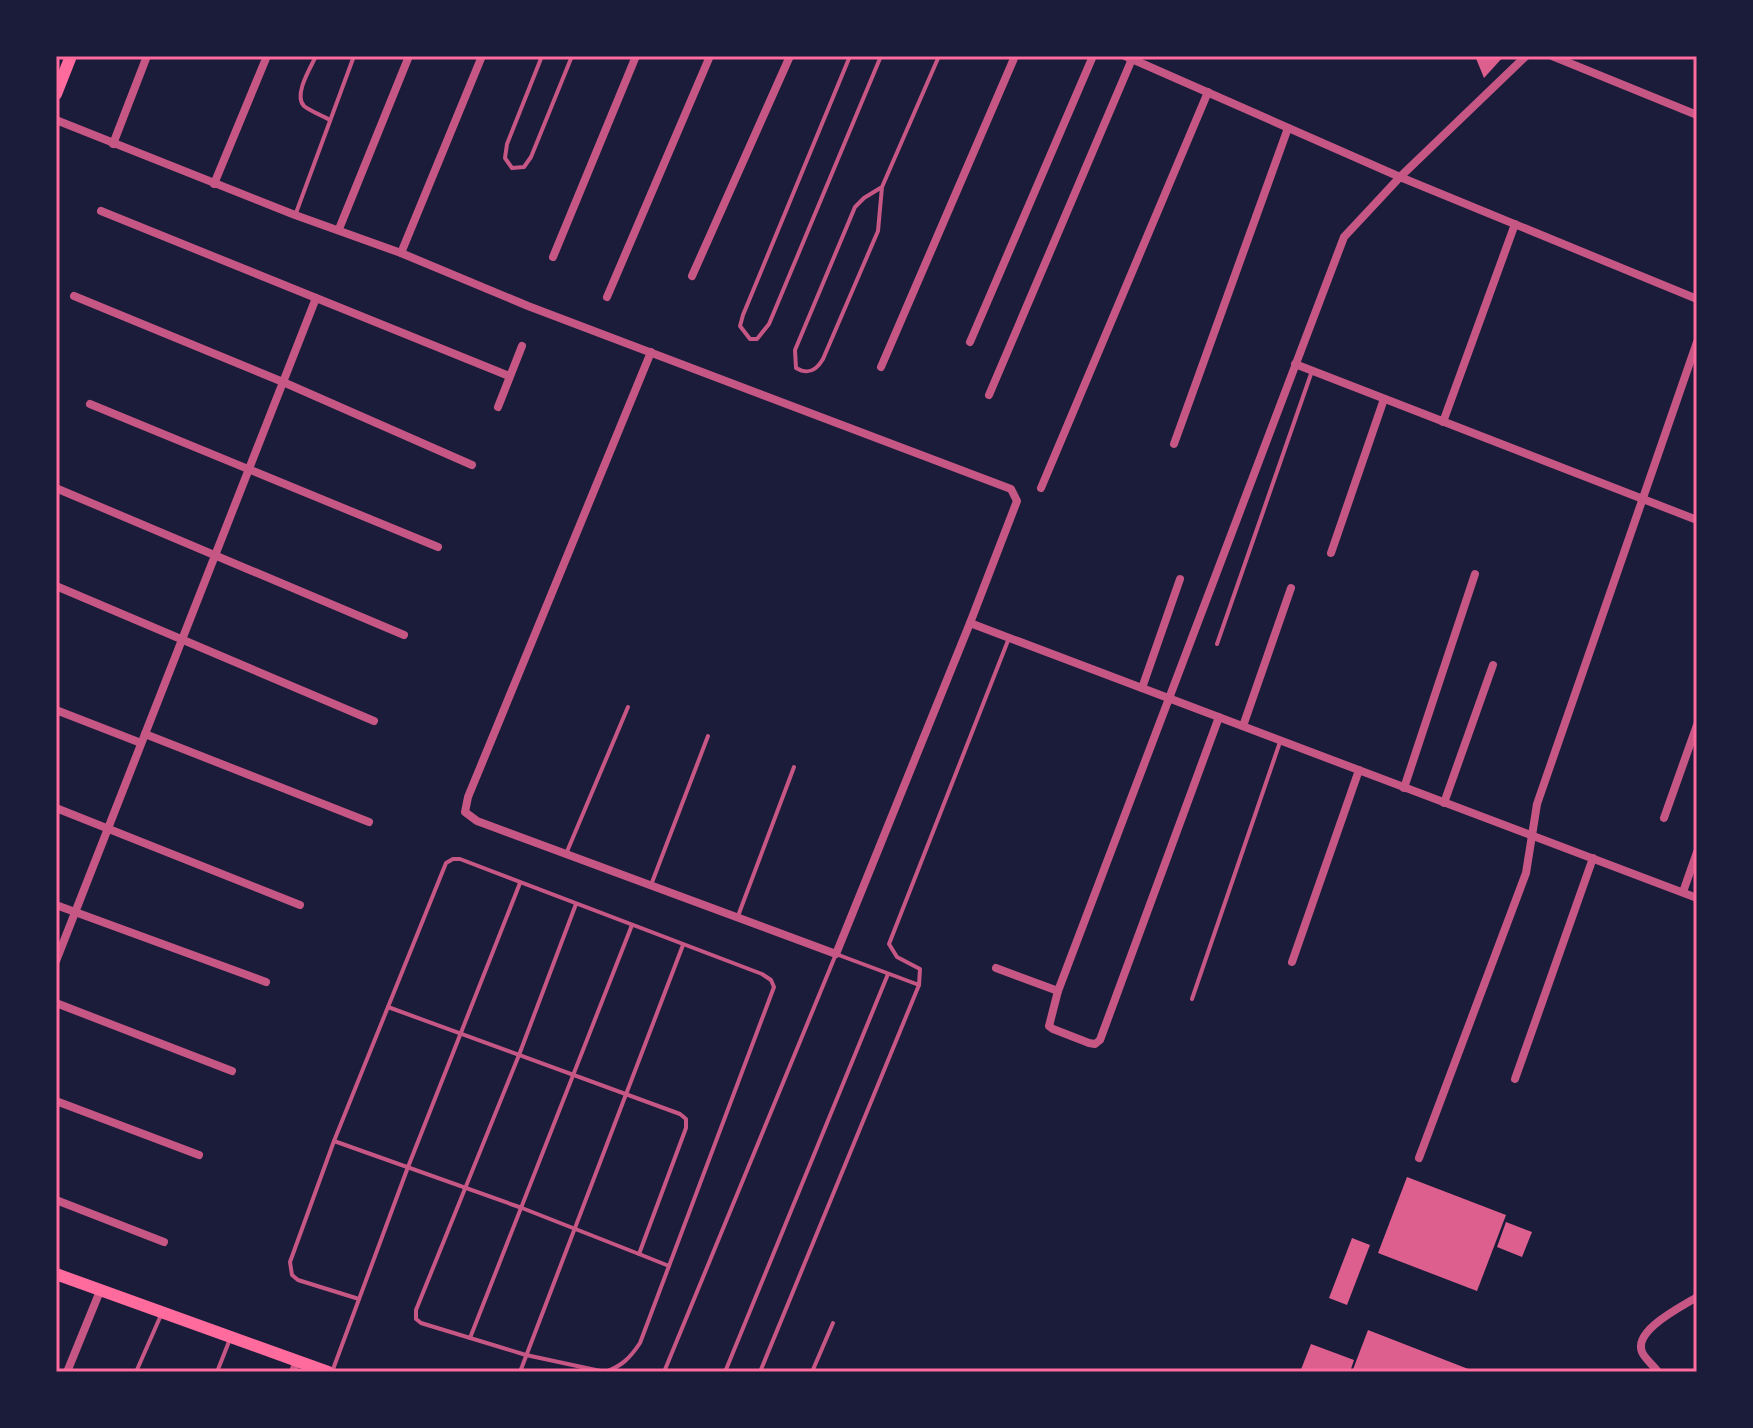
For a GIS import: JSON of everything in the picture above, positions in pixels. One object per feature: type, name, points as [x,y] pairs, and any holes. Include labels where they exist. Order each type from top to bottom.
[{"type":"main road","points":[[56,94],[71,56]]},
{"type":"main road","points":[[56,1274],[231,1337],[295,1366],[330,1372]]},
{"type":"street","points":[[113,144],[147,56]]},
{"type":"street","points":[[214,184],[267,56]]},
{"type":"street","points":[[339,229],[409,56]]},
{"type":"street","points":[[401,253],[482,56]]},
{"type":"street","points":[[553,257],[636,56]]},
{"type":"street","points":[[607,297],[710,56]]},
{"type":"street","points":[[692,276],[790,56]]},
{"type":"street","points":[[881,367],[1015,56]]},
{"type":"street","points":[[970,342],[1093,56]]},
{"type":"street","points":[[1219,717],[1100,1040],[1095,1044],[1049,1026],[1058,991],[1344,237],[1400,177],[1526,56]]},
{"type":"street","points":[[1552,56],[1697,115]]},
{"type":"street","points":[[989,395],[1128,58],[1400,177],[1697,299]]},
{"type":"street","points":[[1041,488],[1208,92]]},
{"type":"street","points":[[56,120],[214,184],[401,253],[528,306],[651,352],[1011,489],[1017,501],[836,954],[477,821],[465,812],[468,797],[651,352]]},
{"type":"street","points":[[1174,444],[1288,128]]},
{"type":"street","points":[[101,211],[509,376]]},
{"type":"street","points":[[1443,422],[1515,224]]},
{"type":"street","points":[[74,296],[283,382],[472,465]]},
{"type":"street","points":[[56,961],[316,298]]},
{"type":"street","points":[[1419,1158],[1526,873],[1537,804],[1697,342]]},
{"type":"street","points":[[498,407],[522,346]]},
{"type":"street","points":[[1295,364],[1697,520]]},
{"type":"street","points":[[1331,553],[1384,399]]},
{"type":"street","points":[[90,404],[438,547]]},
{"type":"street","points":[[58,489],[404,635]]},
{"type":"street","points":[[1404,788],[1475,574]]},
{"type":"street","points":[[1142,688],[1180,579]]},
{"type":"street","points":[[56,586],[374,721]]},
{"type":"street","points":[[1243,726],[1291,588]]},
{"type":"street","points":[[970,623],[1697,898]]},
{"type":"street","points":[[1444,803],[1493,665]]},
{"type":"street","points":[[56,710],[141,743]]},
{"type":"street","points":[[1664,818],[1697,725]]},
{"type":"street","points":[[145,734],[369,822]]},
{"type":"street","points":[[1292,962],[1359,770]]},
{"type":"street","points":[[56,808],[300,905]]},
{"type":"street","points":[[1683,892],[1697,852]]},
{"type":"street","points":[[1515,1079],[1593,858]]},
{"type":"street","points":[[56,905],[266,982]]},
{"type":"street","points":[[996,968],[1058,991]]},
{"type":"street","points":[[56,1003],[232,1071]]},
{"type":"street","points":[[56,1101],[199,1155]]},
{"type":"street","points":[[56,1200],[164,1242]]},
{"type":"street","points":[[67,1372],[100,1291]]},
{"type":"street","points":[[1658,1372],[1642,1352],[1646,1332],[1697,1297]]},
{"type":"lane","points":[[316,56],[300,92],[300,100],[303,106],[329,119]]},
{"type":"lane","points":[[295,215],[354,56]]},
{"type":"lane","points":[[542,56],[507,144],[505,158],[512,168],[524,167],[531,157],[572,56]]},
{"type":"lane","points":[[850,56],[743,315],[740,326],[750,339],[757,339],[769,324],[881,56]]},
{"type":"lane","points":[[882,187],[864,198],[849,219],[795,350],[796,368],[803,372],[818,368],[823,359],[878,231],[882,187],[939,56]]},
{"type":"lane","points":[[1217,644],[1312,371]]},
{"type":"lane","points":[[760,1372],[919,985],[920,969],[897,957],[889,944],[1009,638]]},
{"type":"lane","points":[[566,854],[628,707]]},
{"type":"lane","points":[[651,885],[708,736]]},
{"type":"lane","points":[[1192,999],[1281,740]]},
{"type":"lane","points":[[737,918],[794,767]]},
{"type":"lane","points":[[359,1299],[298,1280],[290,1269],[290,1262],[334,1141],[446,863],[460,859],[762,974],[771,980],[774,987],[640,1343],[630,1358],[605,1372],[526,1355],[416,1319],[416,1310],[576,904]]},
{"type":"lane","points":[[330,1372],[520,883]]},
{"type":"lane","points":[[470,1338],[632,925]]},
{"type":"lane","points":[[520,1372],[683,945]]},
{"type":"lane","points":[[664,1372],[836,954],[919,985]]},
{"type":"lane","points":[[725,1372],[888,974]]},
{"type":"lane","points":[[388,1007],[628,1094],[686,1119],[686,1128],[639,1254]]},
{"type":"lane","points":[[334,1141],[522,1208],[669,1266]]},
{"type":"lane","points":[[136,1372],[162,1312]]},
{"type":"lane","points":[[812,1372],[833,1323]]},
{"type":"lane","points":[[217,1372],[231,1337]]},
{"type":"building","points":[[1475,56],[1504,56],[1484,78]]},
{"type":"building","points":[[1407,1177],[1506,1215],[1477,1291],[1378,1253]]},
{"type":"building","points":[[1506,1222],[1532,1232],[1522,1257],[1497,1247]]},
{"type":"building","points":[[1352,1238],[1370,1245],[1347,1305],[1329,1298]]},
{"type":"building","points":[[1368,1330],[1476,1372],[1352,1372]]},
{"type":"building","points":[[1311,1344],[1354,1360],[1350,1372],[1300,1372]]}]
